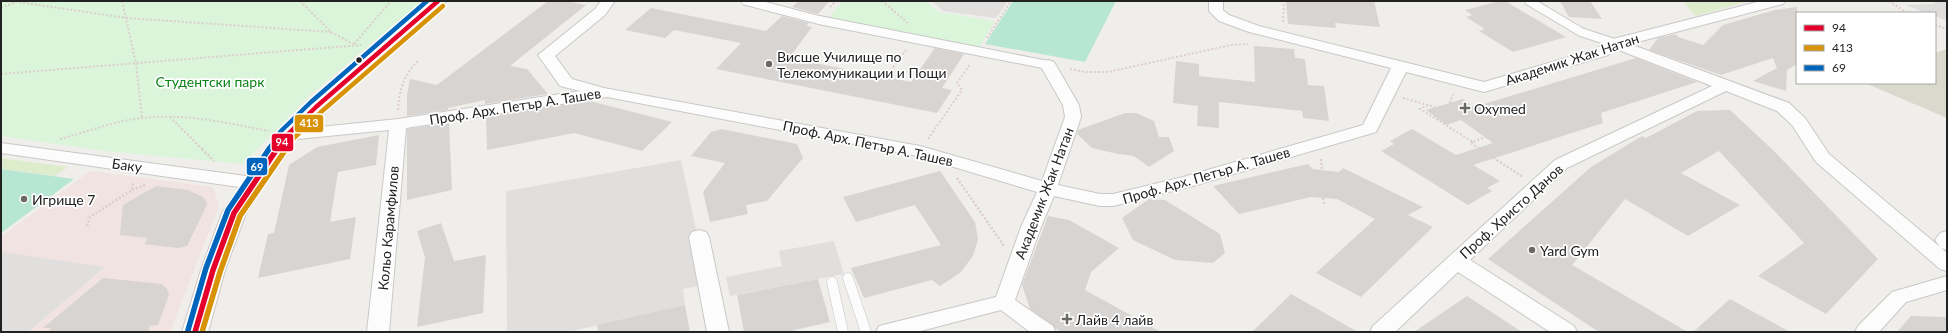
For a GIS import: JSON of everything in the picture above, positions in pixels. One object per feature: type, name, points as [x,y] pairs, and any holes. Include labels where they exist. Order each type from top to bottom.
[{"type":"street","points":[[195,332],[213,270],[234,213],[252,183],[287,135],[316,107],[438,1]]},
{"type":"street","points":[[607,92],[566,83],[546,55],[600,12],[608,1]]},
{"type":"street","name":"Академик Жак Натан","points":[[1216,1],[1216,11],[1224,18],[1254,29],[1402,65],[1484,87],[1602,52],[1614,43],[1778,1]]},
{"type":"street","points":[[1614,43],[1724,86],[1783,107],[1799,122],[1822,158],[1947,264]]},
{"type":"street","name":"Академик Жак Натан","points":[[1004,302],[1017,265],[1048,189],[1073,117],[1071,105],[1048,65]]},
{"type":"street","name":"Проф. Арх. Петър А. Ташев","points":[[287,135],[398,124],[607,92],[920,151],[1048,189],[1100,200],[1113,200],[1187,182],[1370,128],[1402,65]]},
{"type":"street","name":"Проф. Христо Данов","points":[[1381,332],[1561,164],[1724,86]]},
{"type":"street","name":"Кольо Карамфилов","points":[[378,332],[398,124]]},
{"type":"street","name":"Баку","points":[[1,148],[252,183]]},
{"type":"street","points":[[699,237],[718,332]]},
{"type":"street","points":[[1947,238],[1947,243]]},
{"type":"street","points":[[1456,261],[1566,332]]},
{"type":"street","points":[[1866,332],[1899,297],[1947,283]]},
{"type":"street","points":[[887,332],[1004,302],[1046,332]]},
{"type":"lane","points":[[746,1],[819,20],[1048,65]]},
{"type":"lane","points":[[1529,1],[1581,32],[1614,43]]},
{"type":"lane","points":[[848,278],[866,332]]},
{"type":"lane","points":[[832,282],[843,332]]},
{"type":"path","points":[[11,1],[127,18],[331,32]]},
{"type":"path","points":[[1,8],[20,1]]},
{"type":"path","points":[[122,1],[136,63],[142,118]]},
{"type":"path","points":[[300,1],[331,32],[354,44]]},
{"type":"path","points":[[1,74],[354,44],[391,1]]},
{"type":"path","points":[[920,151],[962,90],[957,83],[979,52],[1011,1]]},
{"type":"path","points":[[1283,24],[1284,1]]},
{"type":"path","points":[[1889,1],[1906,12]]},
{"type":"path","points":[[1936,25],[1947,29]]},
{"type":"path","points":[[886,77],[914,39]]},
{"type":"path","points":[[1048,65],[1085,72],[1108,72],[1232,45],[1249,44]]},
{"type":"path","points":[[398,124],[398,92],[410,68],[419,60]]},
{"type":"path","points":[[1387,94],[1435,107]]},
{"type":"path","points":[[1428,105],[1420,109],[1473,142]]},
{"type":"path","points":[[57,140],[142,118],[169,116],[205,118],[287,135]]},
{"type":"path","points":[[169,116],[219,166]]},
{"type":"path","points":[[1473,142],[1485,138]]},
{"type":"path","points":[[1473,142],[1470,143],[1536,186]]},
{"type":"path","points":[[942,157],[1017,265]]},
{"type":"path","points":[[1320,157],[1322,170]]},
{"type":"path","points":[[87,226],[90,217],[132,190],[133,179],[147,168]]},
{"type":"path","points":[[1323,198],[1324,204]]},
{"type":"shaded area","points":[[932,1],[1008,1],[996,18],[943,11]]},
{"type":"shaded area","points":[[1938,1],[1947,1],[1947,21],[1936,16],[1936,12],[1923,12],[1905,5],[1932,4]]},
{"type":"shaded area","points":[[1947,49],[1947,118],[1867,84],[1936,84],[1936,53]]},
{"type":"shaded area","points":[[681,160],[708,284],[683,289],[685,305],[568,332],[507,332],[506,191]]},
{"type":"shaded area","points":[[90,171],[213,187],[219,206],[170,332],[1,332],[1,237]]},
{"type":"shaded area","points":[[834,241],[844,274],[730,296],[726,277],[782,266],[779,251]]},
{"type":"shaded area","points":[[1,252],[105,267],[28,332],[1,332]]},
{"type":"green space","name":"Студентски парк","points":[[1,1],[422,1],[310,95],[243,164],[105,151],[1,136]]},
{"type":"green space","points":[[843,1],[926,1],[939,12],[995,21],[979,48],[828,18]]},
{"type":"green space","points":[[1013,1],[1116,1],[1085,62],[985,44]]},
{"type":"green space","points":[[1683,1],[1750,1],[1695,16]]},
{"type":"green space","points":[[1,158],[68,167],[55,176],[1,169]]},
{"type":"green space","name":"Игрище 7","points":[[1,169],[74,179],[1,233]]},
{"type":"building","points":[[548,1],[566,1],[586,5],[510,66],[527,69],[548,94],[485,104],[485,100],[448,108],[448,110],[407,116],[407,95],[410,79],[437,85]]},
{"type":"building","points":[[799,1],[830,1],[818,14],[792,7]]},
{"type":"building","points":[[1286,1],[1374,1],[1380,27],[1335,23],[1336,28],[1288,24]]},
{"type":"building","points":[[1505,1],[1566,37],[1513,52],[1479,31],[1485,29],[1466,17],[1472,15],[1465,10]]},
{"type":"building","points":[[1560,1],[1590,1],[1602,19],[1569,17]]},
{"type":"building","points":[[1797,7],[1796,65],[1787,70],[1786,91],[1753,81],[1777,68],[1773,58],[1721,75],[1649,50],[1658,38],[1676,34],[1678,37],[1703,45],[1723,25],[1775,10]]},
{"type":"building","name":"Висше Училище по Телекомуникации и Пощи","points":[[651,8],[766,31],[782,16],[809,23],[806,26],[812,27],[789,58],[911,82],[935,48],[964,54],[942,88],[952,90],[937,113],[716,69],[741,43],[674,30],[665,38],[625,30]]},
{"type":"building","points":[[1254,46],[1294,49],[1295,58],[1305,59],[1308,85],[1324,86],[1329,121],[1303,118],[1302,111],[1219,102],[1219,128],[1197,126],[1198,106],[1173,103],[1176,61],[1199,64],[1199,76],[1255,82]]},
{"type":"building","points":[[1636,58],[1697,82],[1601,113],[1603,123],[1473,165],[1500,181],[1487,188],[1492,191],[1468,205],[1381,151],[1394,144],[1390,141],[1412,129],[1456,155],[1493,143],[1461,120],[1446,125],[1426,110],[1463,99],[1474,107]]},
{"type":"building","points":[[590,101],[672,122],[642,151],[574,133],[487,150],[486,117]]},
{"type":"building","points":[[1730,110],[1774,151],[1878,259],[1826,314],[1758,276],[1804,243],[1719,151],[1681,173],[1740,205],[1688,236],[1625,199],[1572,265],[1688,332],[1599,332],[1488,259],[1591,167],[1642,136],[1646,138],[1697,111]]},
{"type":"building","points":[[1125,113],[1136,113],[1154,121],[1159,137],[1169,137],[1174,151],[1149,167],[1134,156],[1092,148],[1077,134],[1078,130]]},
{"type":"building","points":[[449,123],[452,190],[407,200],[407,129]]},
{"type":"building","points":[[721,129],[797,144],[803,158],[767,201],[746,205],[748,214],[710,222],[703,192],[725,163],[691,156],[711,132]]},
{"type":"building","points":[[379,135],[376,165],[338,172],[330,222],[356,217],[350,259],[258,278],[268,234],[274,233],[289,165],[317,147]]},
{"type":"building","points":[[1308,164],[1313,169],[1339,172],[1343,168],[1423,207],[1408,215],[1433,227],[1361,297],[1316,273],[1375,219],[1337,199],[1311,197],[1239,214],[1213,186]]},
{"type":"building","points":[[940,171],[975,222],[978,239],[973,256],[960,273],[940,286],[932,280],[864,298],[851,268],[941,245],[915,205],[856,222],[843,197]]},
{"type":"building","points":[[156,186],[188,190],[203,197],[207,203],[187,246],[178,248],[144,244],[148,238],[120,235],[123,205]]},
{"type":"building","points":[[1149,199],[1165,200],[1220,234],[1225,253],[1213,263],[1175,260],[1133,240],[1122,218]]},
{"type":"building","points":[[1048,216],[1069,220],[1119,248],[1091,272],[1085,290],[1161,332],[1061,332],[1030,309],[1022,285]]},
{"type":"building","points":[[441,223],[454,261],[486,255],[483,313],[417,327],[425,257],[417,231]]},
{"type":"building","points":[[103,278],[162,284],[167,289],[169,295],[158,325],[150,326],[148,332],[48,332],[51,328],[43,328]]},
{"type":"building","points":[[818,279],[830,322],[786,332],[744,332],[737,295]]},
{"type":"building","points":[[1291,294],[1358,332],[1252,332]]},
{"type":"building","points":[[1467,296],[1522,332],[1414,332]]},
{"type":"building","points":[[1730,299],[1790,332],[1693,332]]},
{"type":"building","points":[[685,305],[690,332],[598,332],[597,325]]},
{"type":"building","points":[[1911,316],[1947,317],[1947,332],[1897,332]]},
{"type":"transit line","name":"69","points":[[188,330],[206,268],[228,210],[281,131],[311,102],[427,1]]},
{"type":"transit line","name":"94","points":[[195,332],[213,270],[234,213],[287,135],[316,107],[438,1]]},
{"type":"transit line","name":"413","points":[[202,332],[220,272],[240,216],[292,140],[321,112],[443,6]]},
{"type":"place","name":"Висше Училище по Телекомуникации и Пощи","points":[[769,64]]},
{"type":"place","name":"Oxymed","points":[[1465,108]]},
{"type":"place","name":"Игрище 7","points":[[24,199]]},
{"type":"place","name":"Yard Gym","points":[[1532,250]]},
{"type":"place","name":"Лайв 4 лайв","points":[[1067,319]]}]
